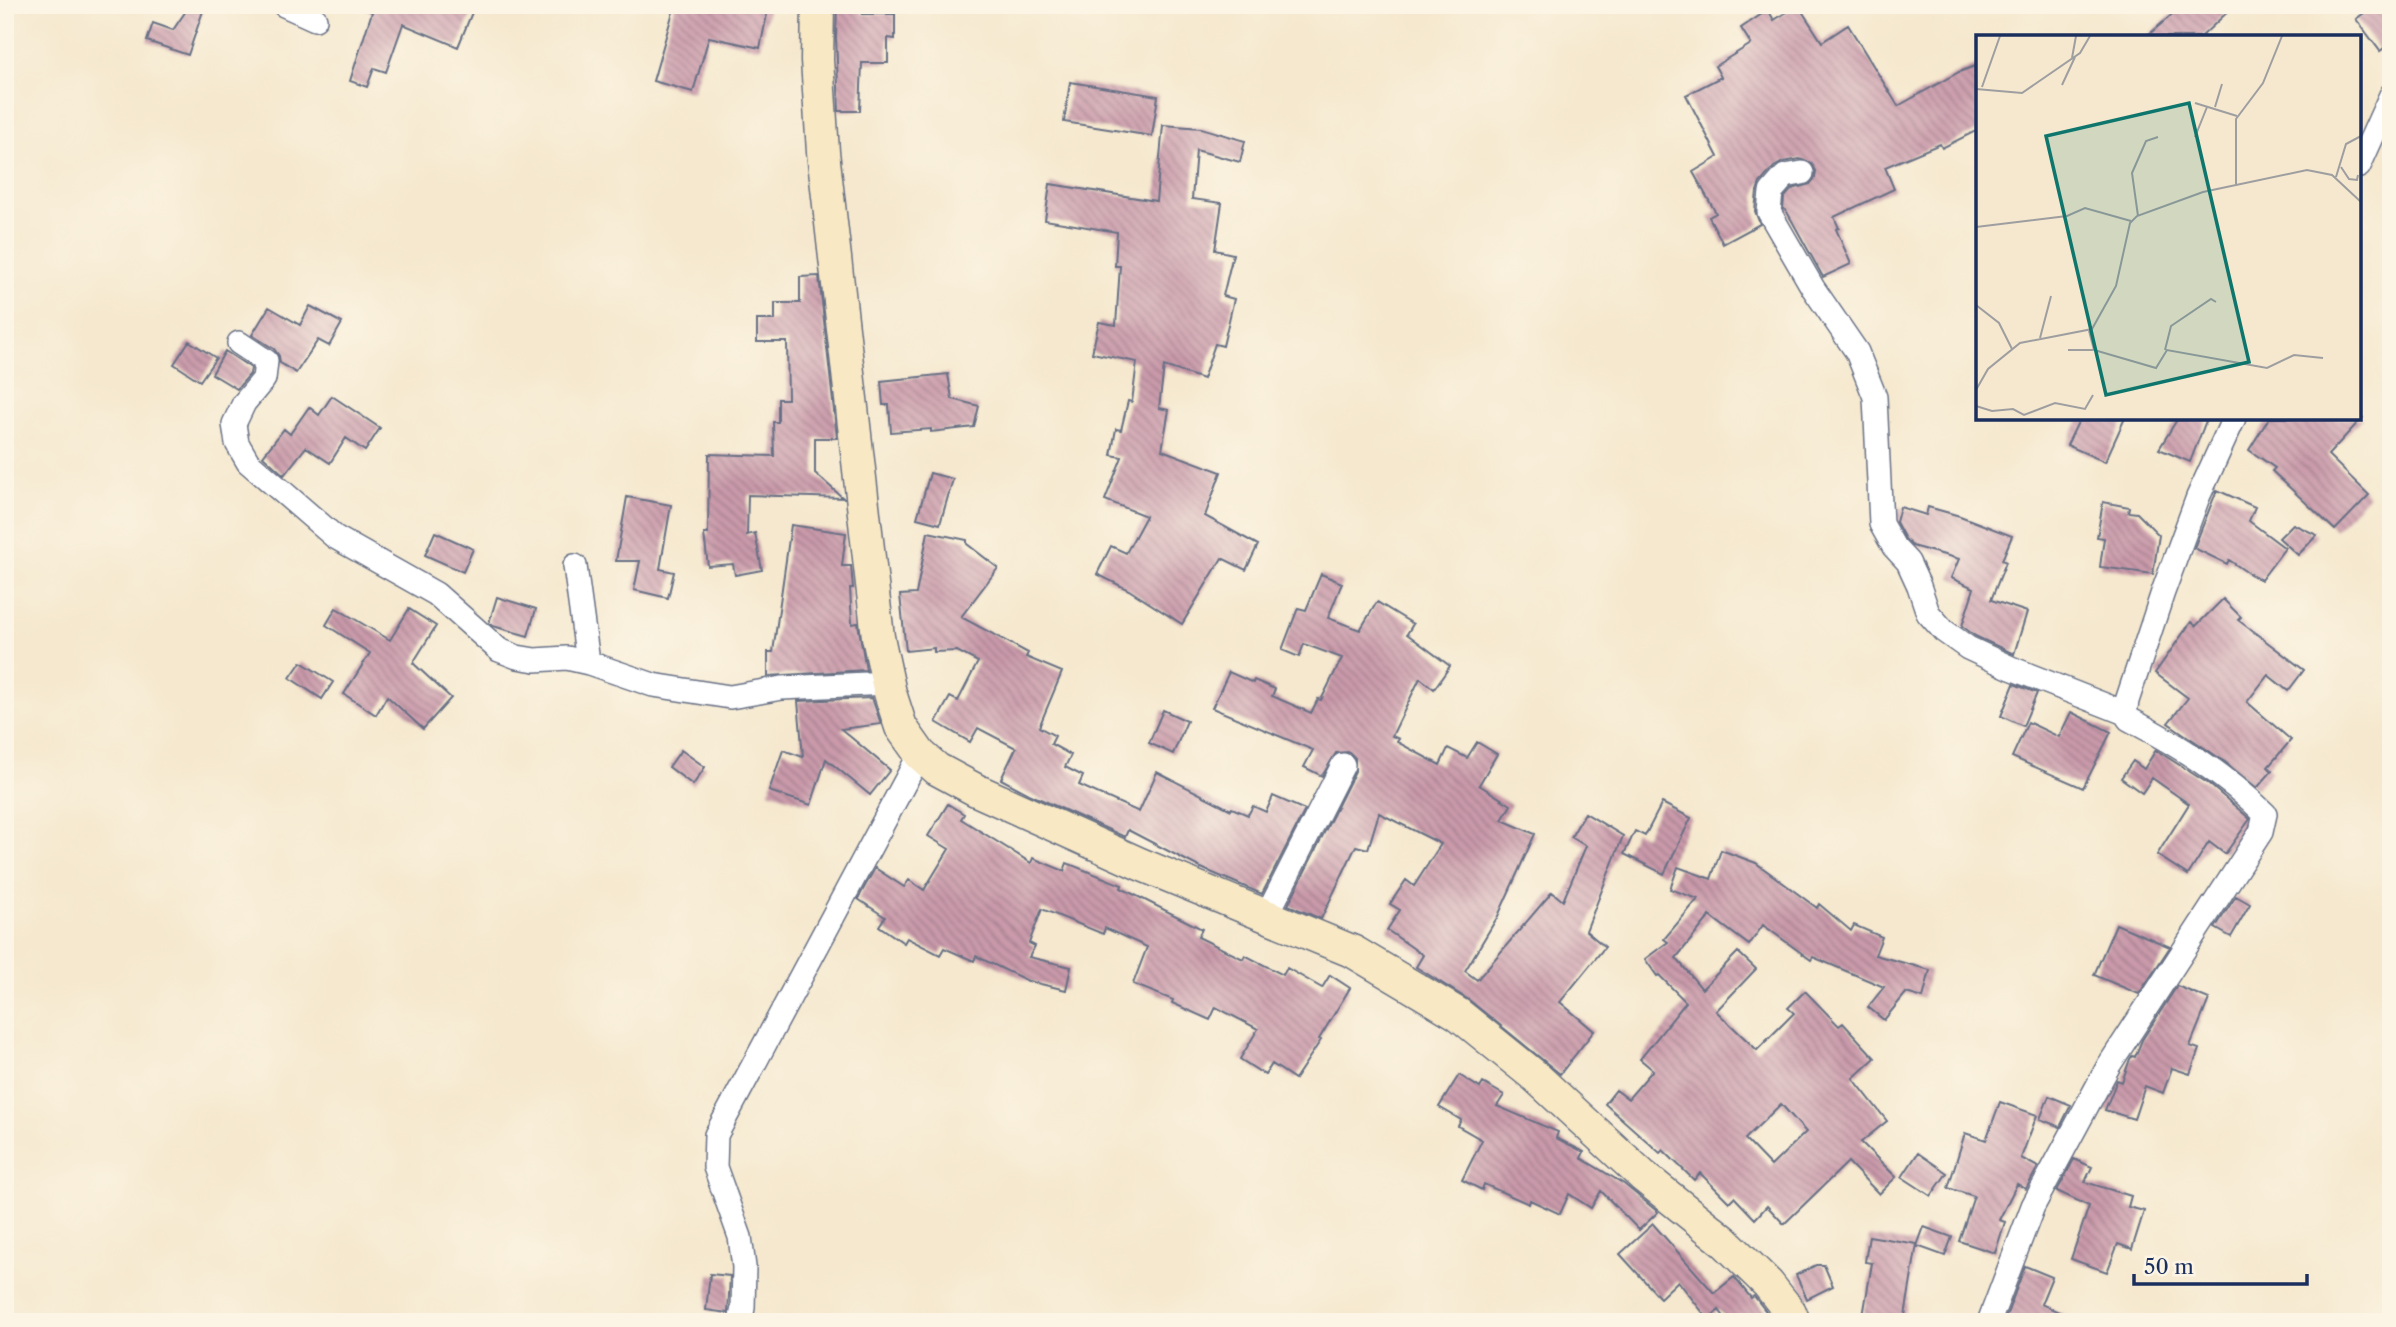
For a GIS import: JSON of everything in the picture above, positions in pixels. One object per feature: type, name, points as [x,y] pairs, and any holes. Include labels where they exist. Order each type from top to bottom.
[{"type":"main road","points":[[818,5],[817,60],[822,152],[878,637],[901,727],[920,754],[937,769],[976,790],[1140,864],[1354,952],[1458,1014],[1536,1077],[1643,1176],[1724,1241],[1768,1284],[1790,1312],[1794,1322]]},
{"type":"street","points":[[284,5],[315,19]]},
{"type":"street","points":[[2361,162],[2391,95]]},
{"type":"street","points":[[1802,173],[1785,176],[1771,192],[1769,212],[1814,288],[1857,352],[1875,397],[1881,524],[1894,547],[1908,562],[1928,613],[1944,631],[1968,648],[2125,713],[2129,719],[2206,764],[2265,814],[2261,832],[2109,1065],[2033,1206],[1989,1322]]},
{"type":"street","points":[[239,343],[266,360],[264,379],[244,403],[234,424],[237,443],[248,462],[335,537],[436,594],[499,650],[535,660],[567,658],[588,662],[653,685],[730,697],[782,688],[888,683]]},
{"type":"street","points":[[2125,713],[2167,580],[2198,496],[2233,420]]},
{"type":"street","points":[[575,566],[588,662]]},
{"type":"street","points":[[740,1322],[743,1308],[743,1257],[740,1237],[715,1167],[716,1135],[920,754]]},
{"type":"street","points":[[1266,917],[1343,765]]},
{"type":"building","points":[[190,5],[205,5],[188,55],[147,41],[153,23],[173,30]]},
{"type":"building","points":[[358,5],[475,5],[458,47],[403,24],[386,72],[374,68],[367,87],[350,81],[372,12]]},
{"type":"building","points":[[675,5],[769,5],[760,48],[709,37],[693,92],[653,81]]},
{"type":"building","points":[[837,5],[862,5],[862,14],[895,14],[895,39],[888,38],[888,63],[862,63],[860,111],[839,111]]},
{"type":"building","points":[[1798,5],[1822,42],[1848,25],[1898,106],[1959,72],[1976,66],[1976,131],[1942,148],[1940,144],[1885,167],[1894,189],[1834,217],[1839,228],[1836,229],[1851,264],[1823,277],[1783,209],[1784,198],[1792,189],[1810,184],[1815,178],[1816,171],[1812,164],[1800,159],[1783,162],[1774,167],[1760,183],[1757,191],[1755,211],[1760,224],[1723,244],[1709,217],[1716,213],[1693,172],[1718,157],[1686,95],[1721,77],[1715,66],[1751,44],[1741,28],[1768,10],[1774,20]]},
{"type":"building","points":[[2183,5],[2235,5],[2203,35],[2148,35]]},
{"type":"building","points":[[2379,5],[2391,22],[2391,43],[2380,51],[2356,19]]},
{"type":"building","points":[[1070,82],[1158,96],[1152,136],[1064,122]]},
{"type":"building","points":[[1163,125],[1201,128],[1245,141],[1240,162],[1196,150],[1192,199],[1222,203],[1215,250],[1233,254],[1223,296],[1234,299],[1223,346],[1215,344],[1203,379],[1164,366],[1159,408],[1169,410],[1162,450],[1221,472],[1205,516],[1258,545],[1246,570],[1222,558],[1182,624],[1129,590],[1097,574],[1111,546],[1126,553],[1146,516],[1105,500],[1122,457],[1111,455],[1116,429],[1121,430],[1128,401],[1132,402],[1137,362],[1092,353],[1099,322],[1116,325],[1120,266],[1115,266],[1117,232],[1045,220],[1050,184],[1156,201]]},
{"type":"building","points":[[819,276],[837,438],[815,438],[815,473],[843,498],[748,495],[747,535],[755,533],[762,570],[735,575],[733,564],[708,566],[704,534],[708,534],[709,454],[774,456],[773,422],[778,422],[778,399],[788,399],[787,342],[757,342],[757,320],[775,320],[775,303],[800,303],[800,277]]},
{"type":"building","points":[[310,306],[342,323],[329,346],[318,340],[296,373],[280,363],[274,349],[252,335],[269,307],[300,325]]},
{"type":"building","points":[[189,341],[216,358],[200,381],[174,364]]},
{"type":"building","points":[[225,351],[251,368],[250,374],[237,389],[212,374]]},
{"type":"building","points":[[948,374],[952,399],[979,406],[974,427],[931,432],[931,429],[891,432],[889,405],[883,405],[881,381]]},
{"type":"building","points":[[332,396],[380,428],[365,451],[346,438],[330,463],[306,447],[284,475],[263,456],[284,429],[290,434],[309,407],[319,415]]},
{"type":"building","points":[[2079,420],[2124,420],[2105,462],[2067,445]]},
{"type":"building","points":[[2177,420],[2206,420],[2190,462],[2159,449]]},
{"type":"building","points":[[2268,420],[2360,420],[2328,455],[2369,495],[2335,530],[2272,471],[2275,468],[2249,450]]},
{"type":"building","points":[[930,473],[953,479],[940,524],[917,518]]},
{"type":"building","points":[[2217,490],[2255,507],[2249,521],[2285,548],[2261,580],[2229,560],[2227,564],[2194,548]]},
{"type":"building","points":[[627,497],[671,505],[660,569],[674,572],[668,598],[634,590],[640,561],[616,561]]},
{"type":"building","points":[[2103,502],[2129,507],[2128,512],[2137,513],[2159,535],[2153,574],[2100,567],[2104,538],[2097,537]]},
{"type":"building","points":[[1900,507],[1926,515],[1928,507],[2012,536],[2002,560],[2006,562],[1991,600],[2027,612],[2014,654],[1975,636],[1962,626],[1974,588],[1951,578],[1959,559],[1912,546],[1896,522]]},
{"type":"building","points":[[2293,524],[2317,535],[2298,555],[2279,538]]},
{"type":"building","points":[[791,525],[846,533],[842,566],[851,566],[852,624],[858,623],[866,670],[768,676],[768,652],[773,652]]},
{"type":"building","points":[[435,532],[473,549],[463,572],[425,555]]},
{"type":"building","points":[[928,532],[967,540],[967,544],[998,568],[961,617],[1028,653],[1026,657],[1062,672],[1039,727],[1055,736],[1051,744],[1071,755],[1065,767],[1083,776],[1079,785],[1139,812],[1157,772],[1231,810],[1232,808],[1248,815],[1253,806],[1266,812],[1273,796],[1305,810],[1262,894],[1199,867],[1128,830],[1125,837],[1029,794],[1001,779],[1016,748],[978,728],[970,742],[936,722],[950,697],[958,701],[978,662],[957,651],[934,652],[934,648],[906,651],[900,595],[916,594]]},
{"type":"building","points":[[1321,574],[1342,583],[1328,618],[1360,630],[1377,602],[1413,624],[1407,634],[1450,666],[1434,689],[1420,678],[1392,736],[1399,739],[1397,742],[1440,765],[1448,748],[1467,758],[1477,742],[1497,754],[1479,785],[1511,805],[1502,820],[1535,834],[1498,916],[1465,971],[1477,980],[1552,892],[1563,901],[1586,846],[1571,837],[1585,813],[1623,836],[1586,931],[1605,947],[1560,1002],[1594,1031],[1560,1074],[1469,1000],[1416,967],[1423,955],[1387,930],[1400,910],[1390,904],[1406,880],[1414,886],[1441,844],[1379,813],[1368,849],[1356,846],[1321,919],[1288,905],[1355,771],[1355,758],[1349,752],[1336,753],[1322,776],[1304,767],[1313,750],[1212,708],[1229,672],[1275,689],[1272,696],[1311,713],[1318,699],[1321,700],[1342,658],[1304,644],[1299,657],[1282,650],[1298,608],[1306,610]]},
{"type":"building","points":[[497,597],[536,609],[528,636],[489,623]]},
{"type":"building","points":[[2223,599],[2241,617],[2238,620],[2304,670],[2288,691],[2268,675],[2247,702],[2291,740],[2268,767],[2272,771],[2257,788],[2225,762],[2168,723],[2188,698],[2155,673],[2191,622],[2196,626]]},
{"type":"building","points":[[336,608],[390,640],[409,609],[436,626],[413,663],[451,698],[423,729],[387,696],[376,715],[344,694],[370,653],[326,625]]},
{"type":"building","points":[[301,662],[333,682],[322,699],[290,678]]},
{"type":"building","points":[[2014,684],[2037,693],[2023,726],[2001,716]]},
{"type":"building","points":[[872,698],[881,724],[841,729],[890,770],[870,795],[826,759],[811,805],[769,791],[783,750],[803,757],[798,701]]},
{"type":"building","points":[[1163,710],[1187,721],[1173,754],[1149,743]]},
{"type":"building","points":[[2071,712],[2111,732],[2083,788],[2012,757],[2028,722],[2059,737]]},
{"type":"building","points":[[681,750],[705,767],[693,785],[669,767]]},
{"type":"building","points":[[2156,750],[2209,784],[2250,819],[2225,854],[2209,842],[2188,875],[2157,855],[2189,804],[2152,778],[2142,793],[2121,778],[2133,761],[2144,769]]},
{"type":"building","points":[[1662,803],[1691,818],[1664,874],[1624,854],[1635,831],[1645,836]]},
{"type":"building","points":[[948,804],[964,814],[961,819],[1031,863],[1033,858],[1064,871],[1067,863],[1122,885],[1121,888],[1202,929],[1198,937],[1243,959],[1245,955],[1283,975],[1287,968],[1322,988],[1330,975],[1350,988],[1295,1079],[1272,1064],[1265,1075],[1240,1059],[1258,1029],[1216,1007],[1210,1020],[1172,1003],[1173,1000],[1133,984],[1147,947],[1105,928],[1103,934],[1042,909],[1029,943],[1035,946],[1029,957],[1071,967],[1066,990],[1028,981],[976,956],[974,961],[944,948],[940,955],[907,938],[904,943],[879,926],[885,917],[858,899],[875,868],[904,887],[909,880],[924,890],[949,849],[928,836]]},
{"type":"building","points":[[1721,850],[1756,863],[1817,908],[1819,904],[1851,931],[1854,925],[1882,937],[1875,955],[1930,970],[1923,998],[1906,993],[1884,1020],[1868,1007],[1884,987],[1813,957],[1811,960],[1763,925],[1749,945],[1710,916],[1676,958],[1702,989],[1738,952],[1756,969],[1716,1011],[1757,1050],[1794,1013],[1788,1008],[1805,991],[1839,1026],[1843,1023],[1875,1058],[1853,1078],[1887,1121],[1861,1142],[1896,1177],[1879,1194],[1848,1162],[1784,1224],[1767,1206],[1755,1219],[1734,1197],[1729,1202],[1700,1173],[1694,1180],[1663,1150],[1660,1153],[1605,1104],[1616,1090],[1628,1099],[1653,1070],[1640,1059],[1686,1002],[1657,976],[1645,959],[1668,942],[1664,939],[1698,899],[1670,889],[1678,867],[1711,879]],"holes":[[[1781,1104],[1806,1132],[1771,1166],[1745,1139]]]},
{"type":"building","points":[[2236,896],[2250,904],[2231,937],[2215,928]]},
{"type":"building","points":[[2116,924],[2170,947],[2139,994],[2094,975]]},
{"type":"building","points":[[2177,986],[2209,999],[2190,1046],[2199,1049],[2190,1074],[2172,1068],[2163,1093],[2145,1086],[2134,1119],[2105,1110],[2117,1080],[2122,1082],[2130,1059],[2135,1057],[2142,1040]]},
{"type":"building","points":[[1459,1075],[1480,1088],[1483,1083],[1504,1095],[1497,1106],[1558,1132],[1556,1138],[1584,1152],[1581,1158],[1624,1184],[1658,1212],[1639,1230],[1601,1191],[1591,1208],[1569,1194],[1560,1214],[1484,1184],[1482,1190],[1462,1180],[1482,1140],[1458,1126],[1461,1120],[1439,1107]]},
{"type":"building","points":[[2049,1096],[2071,1105],[2060,1127],[2040,1119]]},
{"type":"building","points":[[2000,1102],[2037,1115],[2021,1158],[2038,1167],[2026,1189],[2017,1184],[1999,1220],[2005,1222],[1995,1253],[1959,1241],[1974,1196],[1948,1188],[1965,1133],[1986,1140]]},
{"type":"building","points":[[1918,1153],[1947,1173],[1931,1196],[1902,1177]]},
{"type":"building","points":[[2074,1159],[2092,1167],[2085,1182],[2131,1196],[2128,1207],[2144,1211],[2132,1249],[2118,1244],[2107,1272],[2071,1259],[2089,1206],[2057,1191]]},
{"type":"building","points":[[1653,1224],[1714,1293],[1734,1277],[1751,1298],[1754,1296],[1774,1322],[1728,1322],[1719,1310],[1708,1319],[1678,1281],[1660,1298],[1620,1254]]},
{"type":"building","points":[[1924,1227],[1952,1237],[1945,1256],[1917,1246]]},
{"type":"building","points":[[1869,1236],[1917,1244],[1904,1322],[1862,1322],[1872,1263],[1865,1262]]},
{"type":"building","points":[[1816,1265],[1824,1265],[1833,1286],[1807,1299],[1796,1275]]},
{"type":"building","points":[[2025,1266],[2052,1277],[2041,1304],[2081,1322],[2004,1322]]},
{"type":"building","points":[[710,1274],[730,1276],[728,1313],[706,1310]]}]
